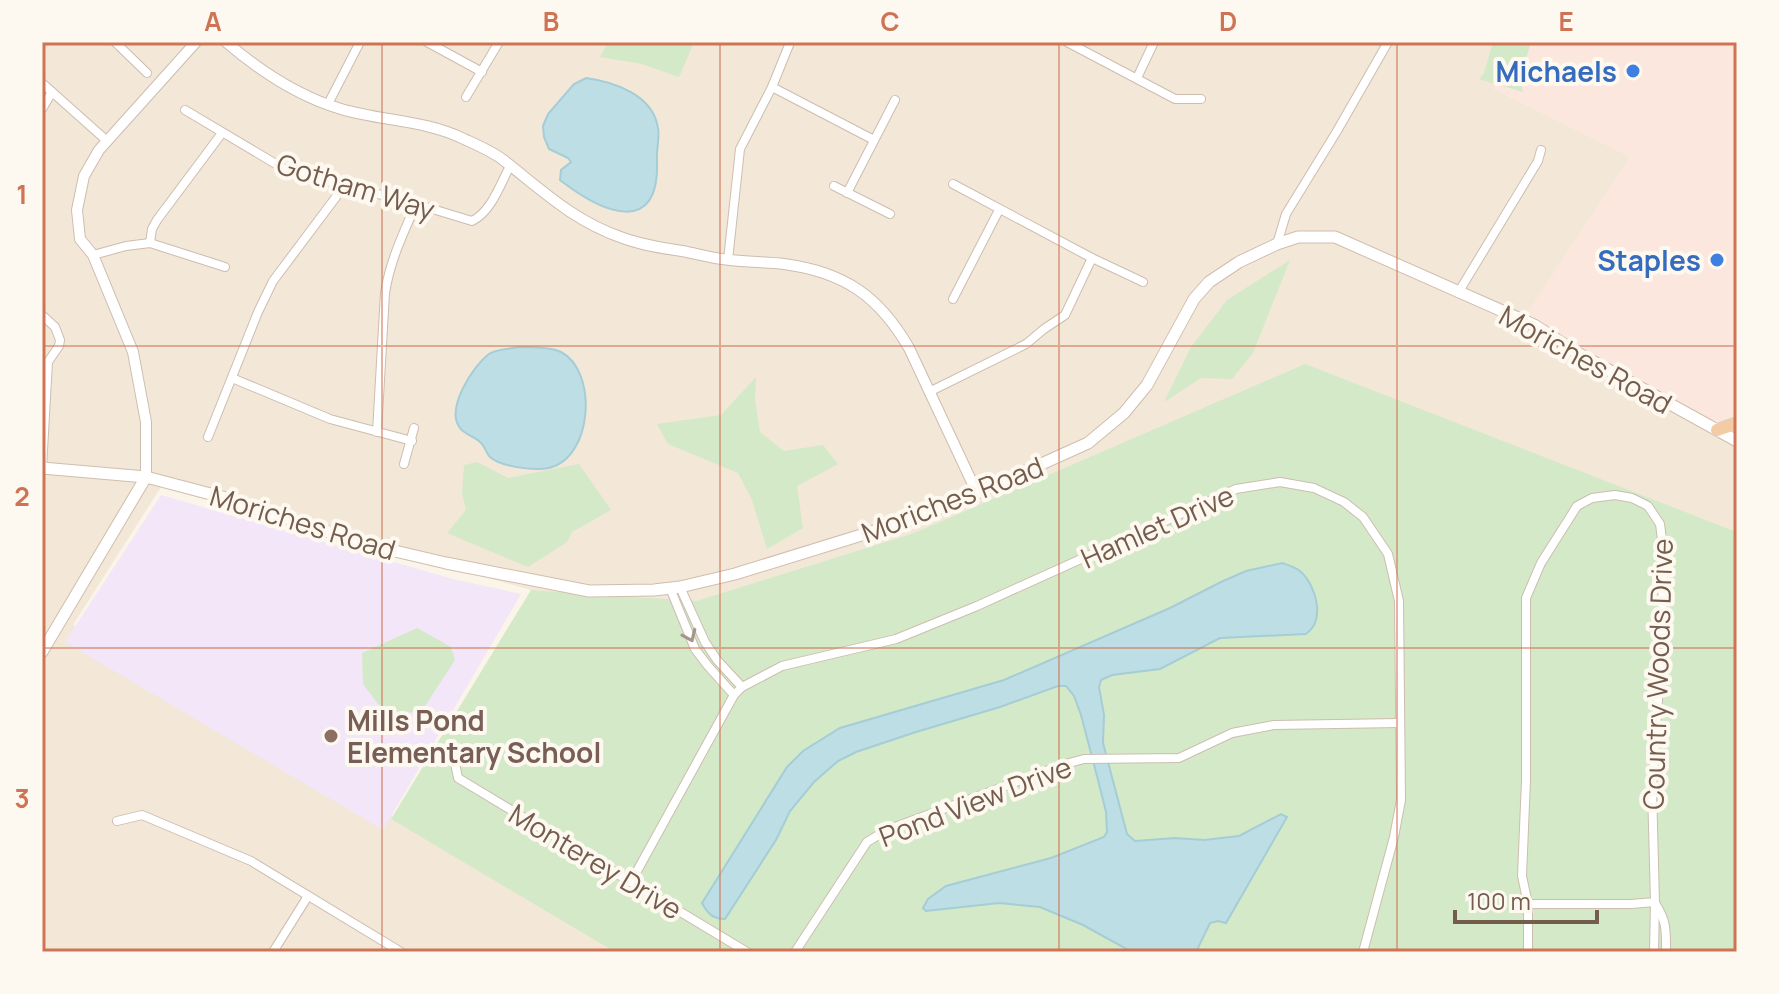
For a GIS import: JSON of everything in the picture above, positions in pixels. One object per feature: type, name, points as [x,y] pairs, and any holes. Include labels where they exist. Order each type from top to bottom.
[{"type":"highway","points":[[1717,430],[1737,423]]},
{"type":"main road","name":"Moriches Road","points":[[42,468],[146,477],[222,497],[369,545],[589,591],[675,588],[735,574],[910,520],[1088,443],[1124,413],[1147,385],[1194,299],[1209,282],[1239,262],[1298,237],[1335,237],[1534,325],[1576,352],[1737,441]]},
{"type":"main road","points":[[42,652],[146,477]]},
{"type":"street","points":[[115,42],[147,73]]},
{"type":"street","points":[[146,477],[146,422],[137,367],[93,255],[80,239],[77,210],[84,176],[106,140],[196,42]]},
{"type":"street","points":[[226,42],[270,77],[340,109],[461,137],[500,158],[565,210],[603,231],[645,245],[728,260],[818,270],[866,294],[898,328],[977,493]]},
{"type":"street","points":[[328,104],[360,42]]},
{"type":"street","points":[[427,42],[482,72]]},
{"type":"street","points":[[466,97],[499,42]]},
{"type":"street","points":[[1067,42],[1175,99],[1201,99]]},
{"type":"street","points":[[1137,78],[1154,42]]},
{"type":"street","points":[[1277,244],[1286,214],[1388,42]]},
{"type":"street","points":[[728,260],[740,149],[772,87],[789,45]]},
{"type":"street","points":[[42,83],[106,140]]},
{"type":"street","points":[[772,87],[874,140]]},
{"type":"street","points":[[42,109],[52,92]]},
{"type":"street","points":[[847,193],[895,100]]},
{"type":"street","name":"Gotham Way","points":[[185,110],[286,170],[472,221],[486,210],[510,166]]},
{"type":"street","points":[[150,243],[157,220],[222,133]]},
{"type":"street","points":[[1458,293],[1538,161],[1541,150]]},
{"type":"street","points":[[953,184],[1143,282]]},
{"type":"street","points":[[208,437],[273,281],[343,185]]},
{"type":"street","points":[[834,186],[890,214]]},
{"type":"street","points":[[377,432],[385,293],[390,264],[416,204]]},
{"type":"street","points":[[953,299],[999,210]]},
{"type":"street","points":[[93,255],[150,243],[225,267]]},
{"type":"street","points":[[929,392],[1026,344],[1065,315],[1092,258]]},
{"type":"street","points":[[42,315],[55,327],[60,340],[48,362],[42,468]]},
{"type":"street","points":[[232,378],[330,419],[412,441]]},
{"type":"street","points":[[404,464],[414,428]]},
{"type":"street","name":"Hamlet Drive","points":[[631,882],[734,695],[742,687],[782,666],[896,639],[977,606],[1236,489],[1280,482],[1314,488],[1344,502],[1363,517],[1388,554],[1399,601],[1401,800],[1363,952]]},
{"type":"street","name":"Country Woods Drive","points":[[1528,952],[1528,904],[1522,876],[1526,780],[1526,598],[1541,563],[1577,506],[1592,498],[1615,495],[1632,498],[1648,506],[1660,524],[1663,547],[1662,640],[1652,788],[1654,952]]},
{"type":"street","points":[[675,588],[717,660],[742,687]]},
{"type":"street","points":[[675,588],[695,649],[734,695]]},
{"type":"street","name":"Pond View Drive","points":[[795,952],[867,842],[887,830],[1084,759],[1179,758],[1232,733],[1274,725],[1400,723]]},
{"type":"street","name":"Monterey Drive","points":[[455,763],[458,778],[747,952]]},
{"type":"street","points":[[117,821],[142,815],[251,861],[401,952]]},
{"type":"street","points":[[273,952],[308,896]]},
{"type":"street","points":[[1528,904],[1655,902]]},
{"type":"street","name":"Country Woods Drive","points":[[1655,902],[1666,926],[1666,952]]},
{"type":"shaded area","points":[[42,42],[1516,42],[1494,89],[1631,157],[1576,352],[1737,434],[1737,532],[1305,365],[914,533],[696,601],[531,590],[161,487],[73,625],[618,952],[42,952]]},
{"type":"shaded area","points":[[1516,42],[1737,42],[1737,426],[1707,419],[1576,352],[1526,315],[1630,157],[1494,89]]},
{"type":"shaded area","name":"Mills Pond Elementary School","points":[[161,495],[453,579],[521,594],[383,830],[65,642]]},
{"type":"green space","points":[[608,42],[694,42],[679,77],[642,64],[600,57]]},
{"type":"green space","points":[[1493,42],[1531,42],[1520,80],[1523,92],[1479,79],[1484,73]]},
{"type":"green space","points":[[1290,260],[1253,353],[1232,379],[1201,378],[1164,402],[1191,347],[1227,300]]},
{"type":"green space","points":[[1305,364],[1737,532],[1737,952],[615,952],[391,819],[531,590],[696,601],[914,533]]},
{"type":"green space","points":[[756,377],[755,400],[760,432],[784,451],[823,445],[838,464],[797,486],[803,528],[767,549],[752,500],[738,473],[668,444],[657,424],[721,415]]},
{"type":"green space","points":[[477,462],[508,478],[579,464],[611,510],[572,532],[567,542],[528,567],[447,533],[466,510],[462,493],[464,465]]},
{"type":"green space","points":[[417,628],[451,647],[455,660],[421,712],[396,713],[378,704],[363,684],[362,653]]},
{"type":"water","points":[[586,78],[631,92],[649,107],[655,117],[659,136],[655,185],[649,201],[638,209],[625,212],[610,209],[560,180],[561,170],[571,162],[549,149],[543,126],[548,114],[574,84]]},
{"type":"water","points":[[519,347],[561,352],[573,362],[581,377],[585,394],[582,432],[575,448],[564,461],[549,468],[518,467],[495,460],[480,442],[462,430],[456,420],[458,399],[483,360],[495,351]]},
{"type":"water","points":[[1282,563],[1300,571],[1314,593],[1316,620],[1306,634],[1220,638],[1160,669],[1112,675],[1101,680],[1099,687],[1104,715],[1103,743],[1127,834],[1135,841],[1239,836],[1281,814],[1287,817],[1226,923],[1210,923],[1196,952],[1132,952],[1083,925],[1040,907],[999,903],[926,911],[923,908],[928,899],[946,886],[1051,858],[1104,837],[1107,832],[1106,812],[1097,776],[1081,715],[1074,696],[1066,686],[916,732],[838,761],[814,782],[790,811],[776,840],[725,919],[714,917],[704,907],[702,903],[787,767],[803,751],[840,728],[1004,680],[1170,608],[1246,571]]},
{"type":"place","name":"Michaels","points":[[1633,71]]},
{"type":"place","name":"Staples","points":[[1717,260]]},
{"type":"place","name":"Mills Pond Elementary School","points":[[331,736]]}]
